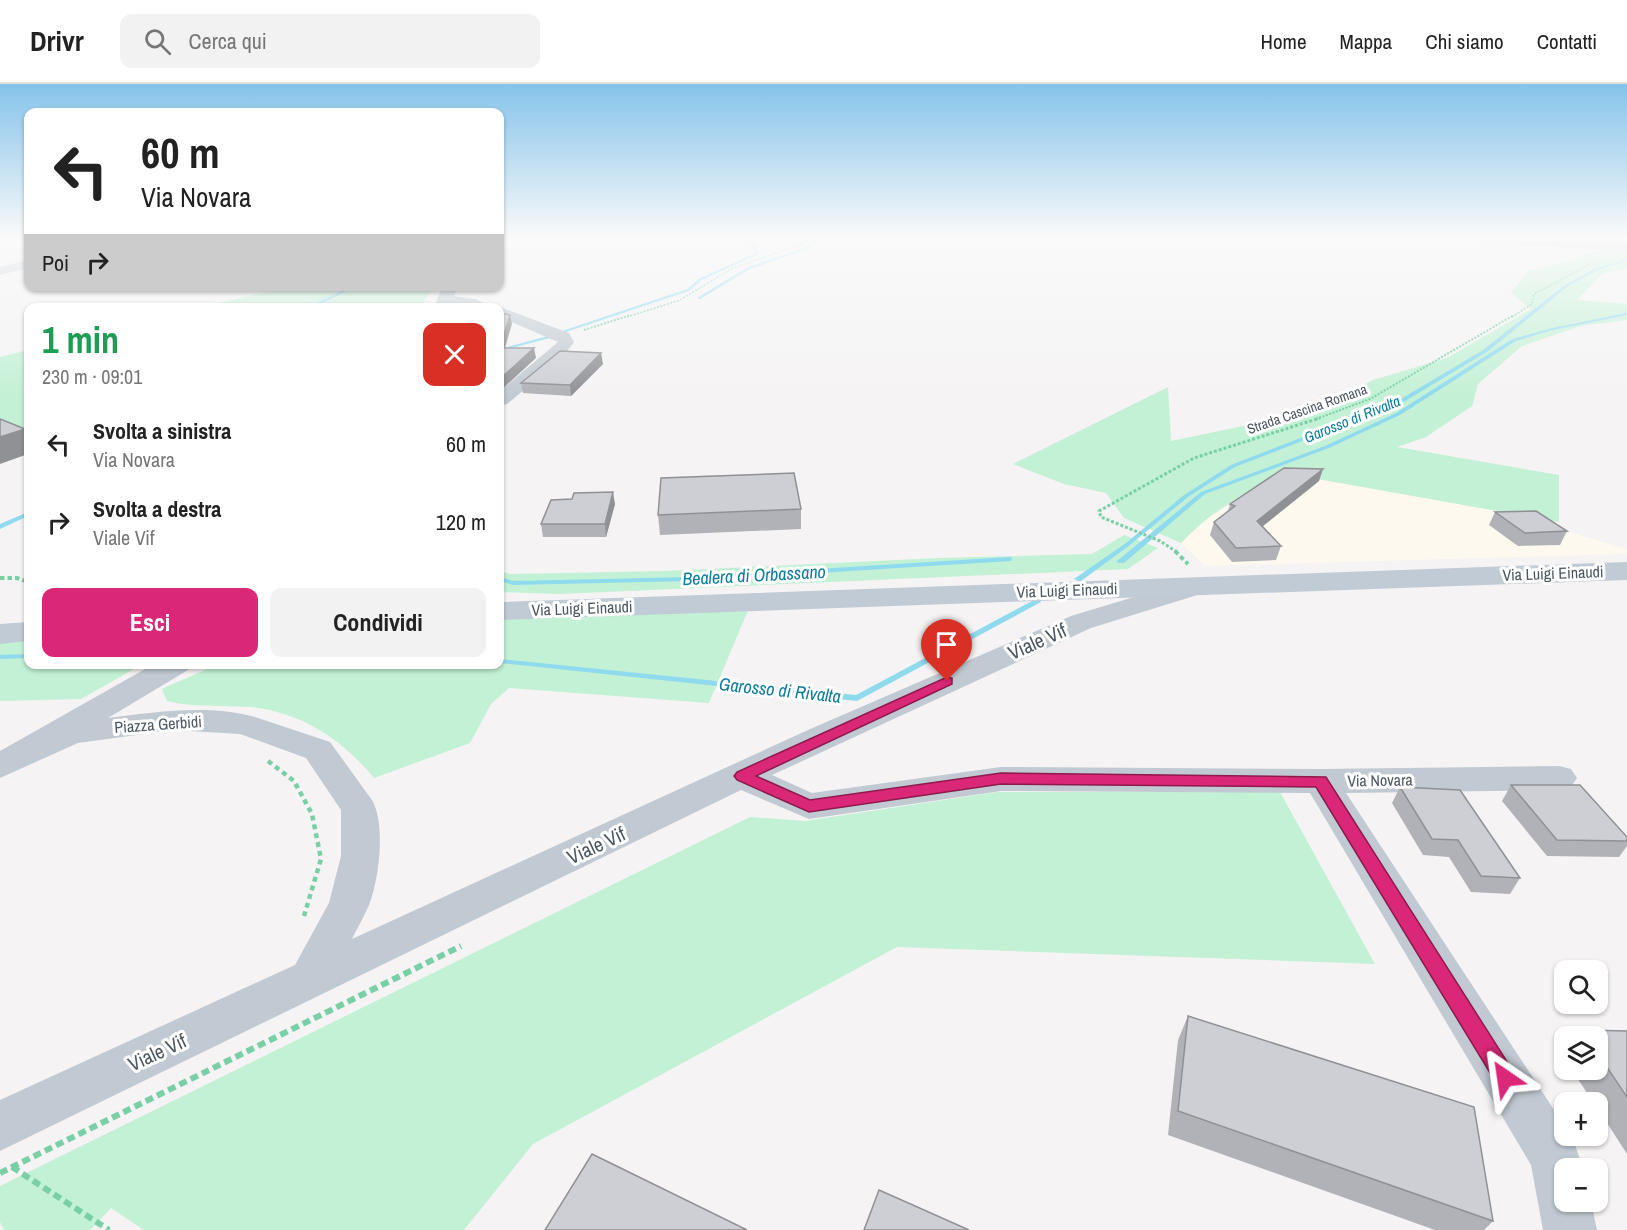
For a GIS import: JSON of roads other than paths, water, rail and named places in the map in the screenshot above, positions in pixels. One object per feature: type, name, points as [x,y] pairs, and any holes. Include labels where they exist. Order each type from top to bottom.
[{"type":"main road","name":"Via Luigi Einaudi","points":[[504,611],[1627,571]]},
{"type":"main road","points":[[0,634],[24,632]]},
{"type":"street","points":[[446,298],[474,303]]},
{"type":"street","points":[[504,314],[563,336],[566,342],[556,354],[504,397]]},
{"type":"street","name":"Viale Vif","points":[[0,1126],[742,776],[1066,628],[1142,601],[1201,585]]},
{"type":"street","points":[[1066,628],[1094,602],[1096,589]]},
{"type":"street","points":[[166,672],[142,698],[144,706],[151,713],[173,720]]},
{"type":"street","name":"Piazza Gerbidi","points":[[0,766],[166,672]]},
{"type":"street","name":"Piazza Gerbidi","points":[[31,749],[72,733],[173,720],[243,724],[318,750],[359,809],[360,856],[349,904],[310,980]]},
{"type":"street","name":"Via Novara","points":[[742,776],[809,806],[1001,779],[1320,781],[1559,778]]},
{"type":"street","points":[[1320,781],[1555,1157],[1570,1230]]},
{"type":"waterway","points":[[564,331],[689,289]]},
{"type":"waterway","points":[[699,298],[713,289]]},
{"type":"waterway","name":"Garosso di Rivalta","points":[[1078,579],[1128,544],[1186,496],[1233,466],[1403,400],[1485,351],[1562,289]]},
{"type":"waterway","name":"Bealera di Orbassano","points":[[319,303],[345,291]]},
{"type":"waterway","name":"Bealera di Orbassano","points":[[1121,561],[1203,493],[1327,447],[1398,414],[1514,340],[1552,329],[1627,314]]},
{"type":"waterway","points":[[504,349],[548,337]]},
{"type":"waterway","name":"Bealera di Orbassano","points":[[0,527],[24,516]]},
{"type":"waterway","name":"Bealera di Orbassano","points":[[504,580],[513,583],[691,579],[1008,559]]},
{"type":"waterway","name":"Garosso di Rivalta","points":[[504,661],[857,698],[1037,602]]},
{"type":"waterway","name":"Garosso di Rivalta","points":[[0,657],[24,656]]}]
